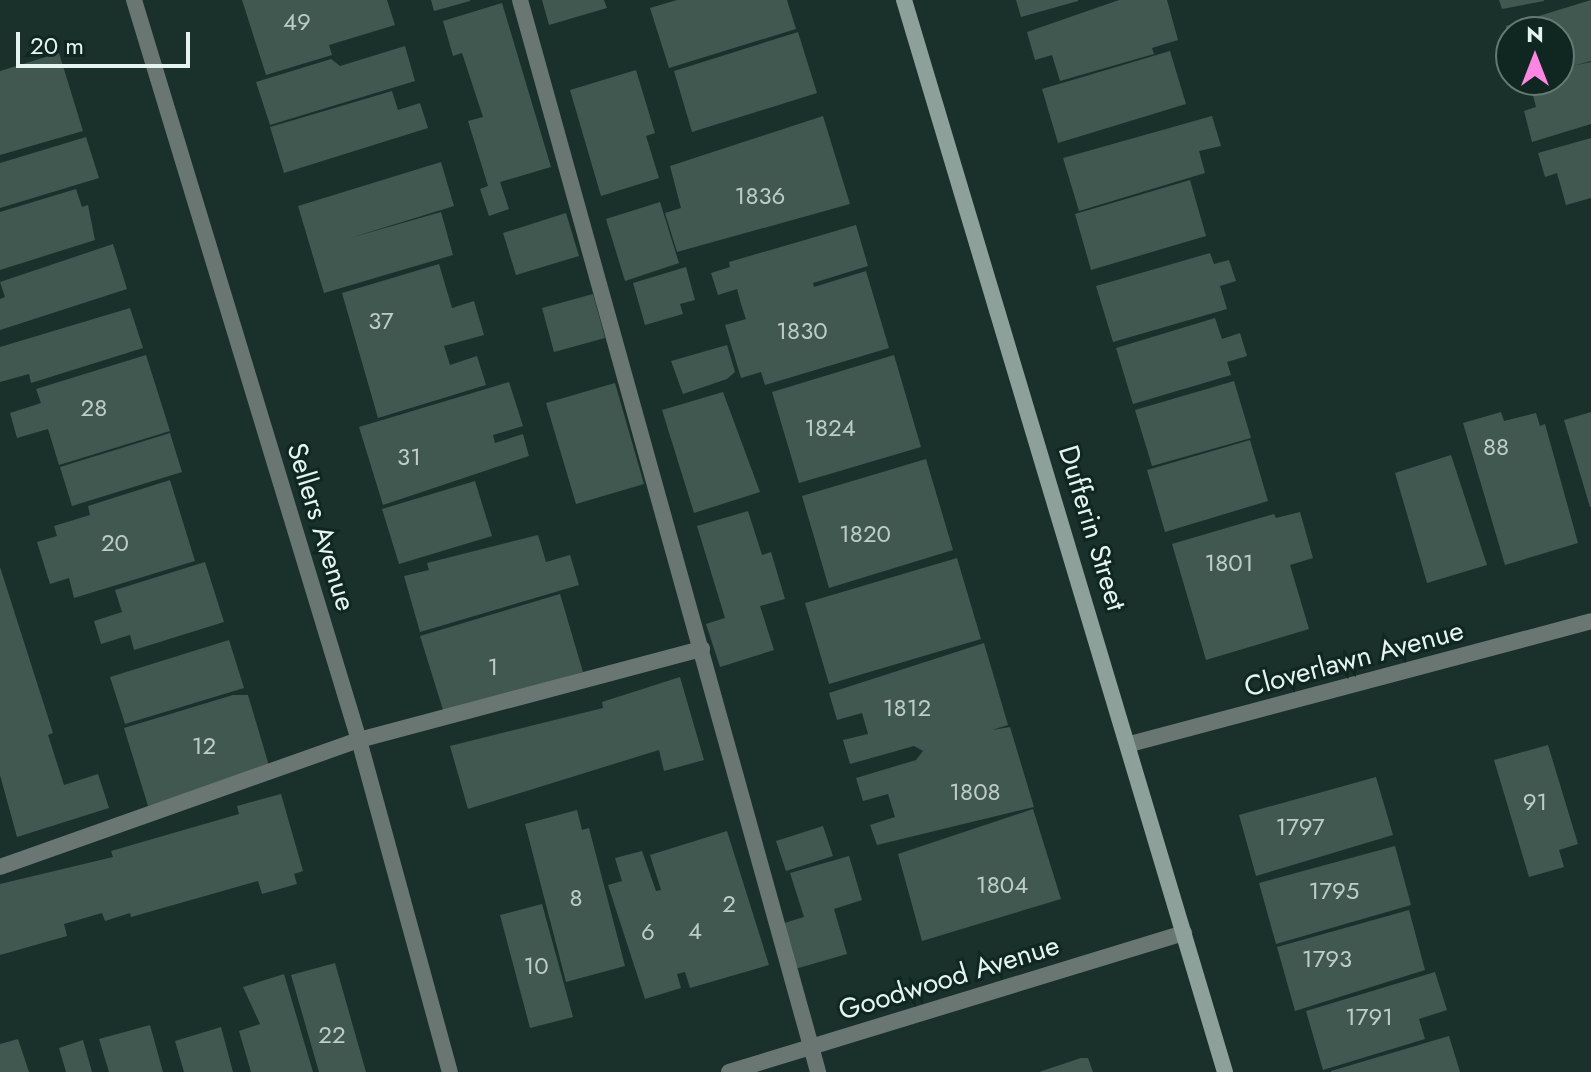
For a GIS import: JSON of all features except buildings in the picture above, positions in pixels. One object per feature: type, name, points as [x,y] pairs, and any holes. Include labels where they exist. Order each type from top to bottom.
[{"type":"main road","name":"Dufferin Street","points":[[904,0],[1130,744],[1225,1072]]},
{"type":"street","name":"Sellers Avenue","points":[[134,0],[359,740],[450,1072]]},
{"type":"street","points":[[520,0],[818,1072]]},
{"type":"street","name":"Cloverlawn Avenue","points":[[1130,744],[1591,621]]},
{"type":"street","points":[[0,867],[359,740],[702,649]]},
{"type":"street","name":"Goodwood Avenue","points":[[729,1072],[1184,933]]}]
